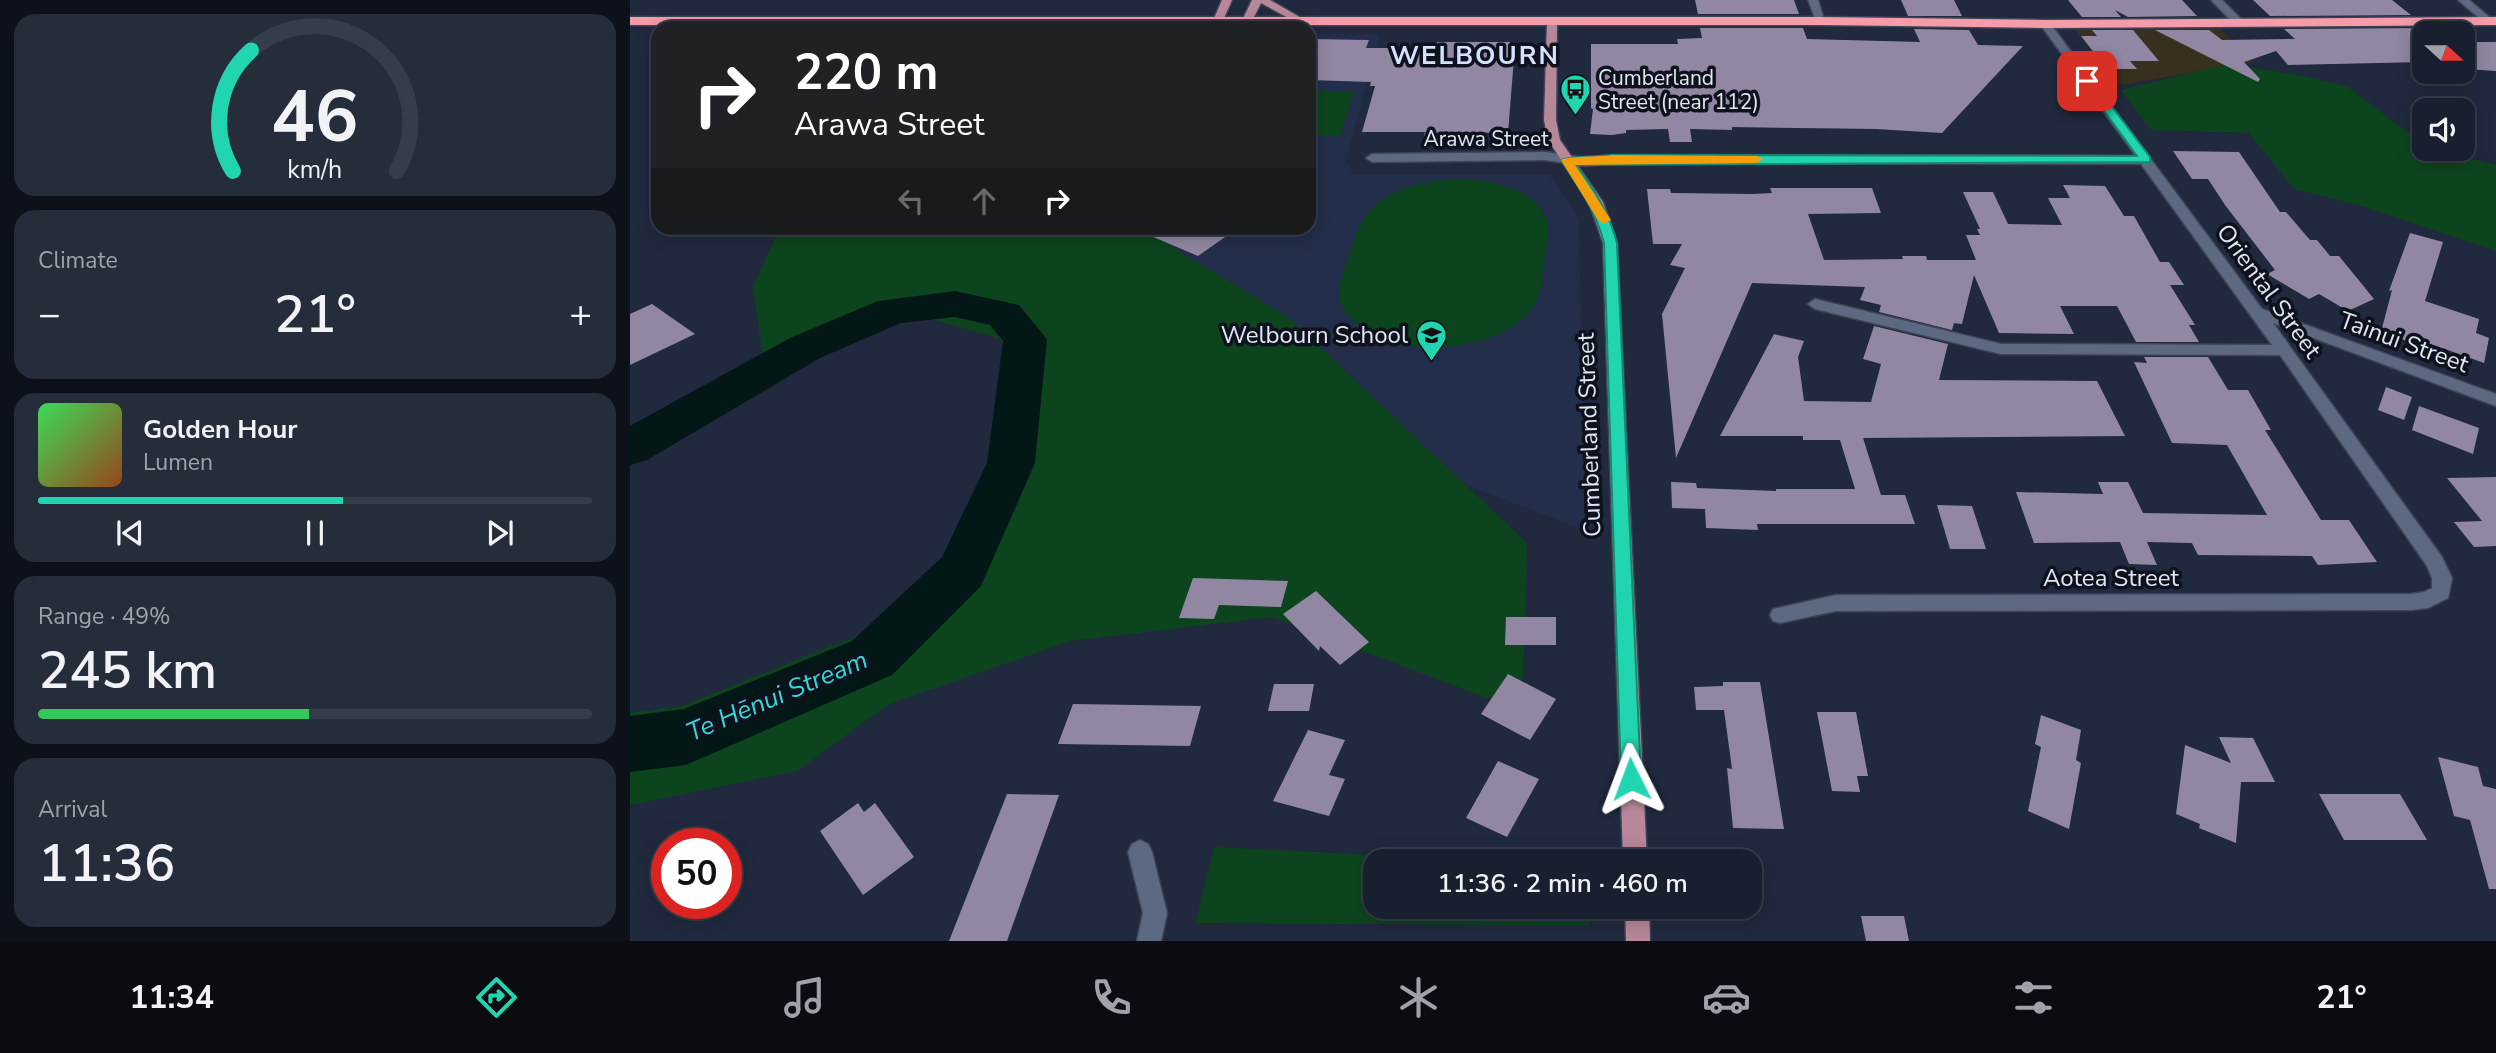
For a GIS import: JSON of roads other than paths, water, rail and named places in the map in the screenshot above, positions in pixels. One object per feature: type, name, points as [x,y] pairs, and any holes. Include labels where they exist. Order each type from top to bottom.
[{"type":"highway","points":[[630,21],[651,21]]},
{"type":"highway","points":[[1316,23],[1821,21],[2045,24],[2493,21]]},
{"type":"main road","points":[[1218,21],[1227,0]]},
{"type":"main road","points":[[1247,21],[1260,0],[1301,21]]},
{"type":"main road","name":"Cumberland Street","points":[[1552,23],[1550,120],[1554,139],[1596,202],[1610,243],[1635,849]]},
{"type":"main road","points":[[1637,919],[1638,941]]},
{"type":"street","points":[[1813,0],[1821,21]]},
{"type":"street","points":[[2216,0],[2237,21]]},
{"type":"street","points":[[2463,0],[2493,21]]},
{"type":"street","name":"Oriental Street","points":[[2045,24],[2257,312],[2435,562],[2442,578],[2441,592]]},
{"type":"street","name":"Arawa Street","points":[[1371,158],[1545,156],[1586,162],[1612,159],[2146,160]]},
{"type":"street","points":[[1815,304],[2001,349],[2283,350]]},
{"type":"street","name":"Tainui Street","points":[[2257,312],[2496,400]]},
{"type":"street","name":"Aotea Street","points":[[1780,615],[1836,603],[2412,602],[2428,600],[2441,592]]},
{"type":"street","points":[[1140,852],[1155,913],[1149,941]]},
{"type":"waterway","name":"Te Hēnui Stream","points":[[630,448],[805,348],[893,310],[955,304],[1004,315],[1025,339],[1011,463],[962,571],[872,658],[686,737],[630,744]]},
{"type":"place","name":"Cumberland Street (near 112)","points":[[1575,117]]},
{"type":"place","name":"Welbourn School","points":[[1431,362]]},
{"type":"district","name":"WELBOURN","points":[[1475,55]]}]
